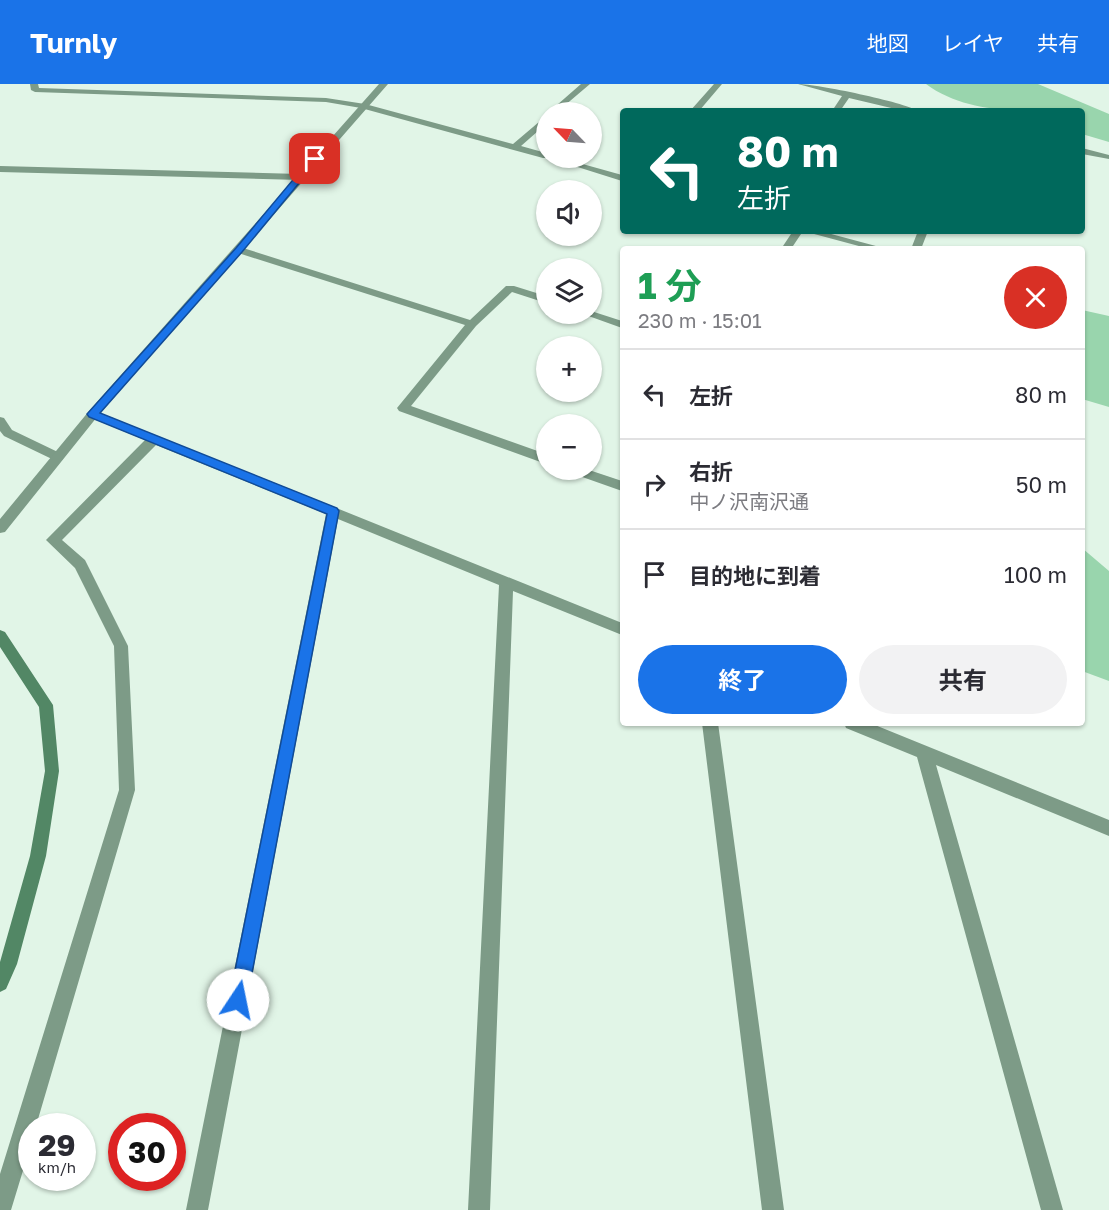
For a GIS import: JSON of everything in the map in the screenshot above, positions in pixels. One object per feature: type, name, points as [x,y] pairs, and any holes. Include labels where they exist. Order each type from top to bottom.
[{"type":"street","points":[[34,84],[34,90],[326,100],[362,106],[536,153]]},
{"type":"street","points":[[214,96],[222,84]]},
{"type":"street","points":[[0,528],[93,414],[239,250],[362,106],[384,84]]},
{"type":"street","points":[[565,102],[586,84]]},
{"type":"street","points":[[697,108],[718,84]]},
{"type":"street","points":[[802,84],[902,108]]},
{"type":"street","points":[[838,108],[847,94]]},
{"type":"street","points":[[515,147],[536,128]]},
{"type":"street","points":[[1085,153],[1106,157]]},
{"type":"street","points":[[587,168],[620,177]]},
{"type":"street","points":[[0,180],[5,169],[300,177]]},
{"type":"street","points":[[820,234],[870,246]]},
{"type":"street","points":[[239,250],[472,324]]},
{"type":"street","points":[[536,297],[510,288],[472,324],[403,408],[536,455]]},
{"type":"street","points":[[602,319],[620,324]]},
{"type":"street","points":[[93,414],[620,628]]},
{"type":"street","points":[[0,421],[8,433],[58,457]]},
{"type":"street","points":[[0,1210],[128,790],[121,646],[80,564],[53,540],[154,439]]},
{"type":"street","points":[[602,479],[620,485]]},
{"type":"street","points":[[197,1210],[333,511]]},
{"type":"street","points":[[479,1210],[507,582]]},
{"type":"street","points":[[710,726],[773,1210]]},
{"type":"street","points":[[859,726],[1109,828]]},
{"type":"street","points":[[924,752],[1052,1210]]},
{"type":"green space","points":[[926,84],[1038,84],[1109,114],[1109,142],[1085,135],[1085,108],[988,108],[961,102]]},
{"type":"green space","points":[[1085,311],[1109,316],[1109,407],[1085,400]]},
{"type":"green space","points":[[1085,551],[1109,571],[1109,681],[1085,672]]},
{"type":"waterway","points":[[0,636],[46,705],[52,771],[38,856],[8,964],[0,983]]},
{"type":"route","points":[[238,1000],[333,511],[93,414],[239,250],[315,159]]}]
